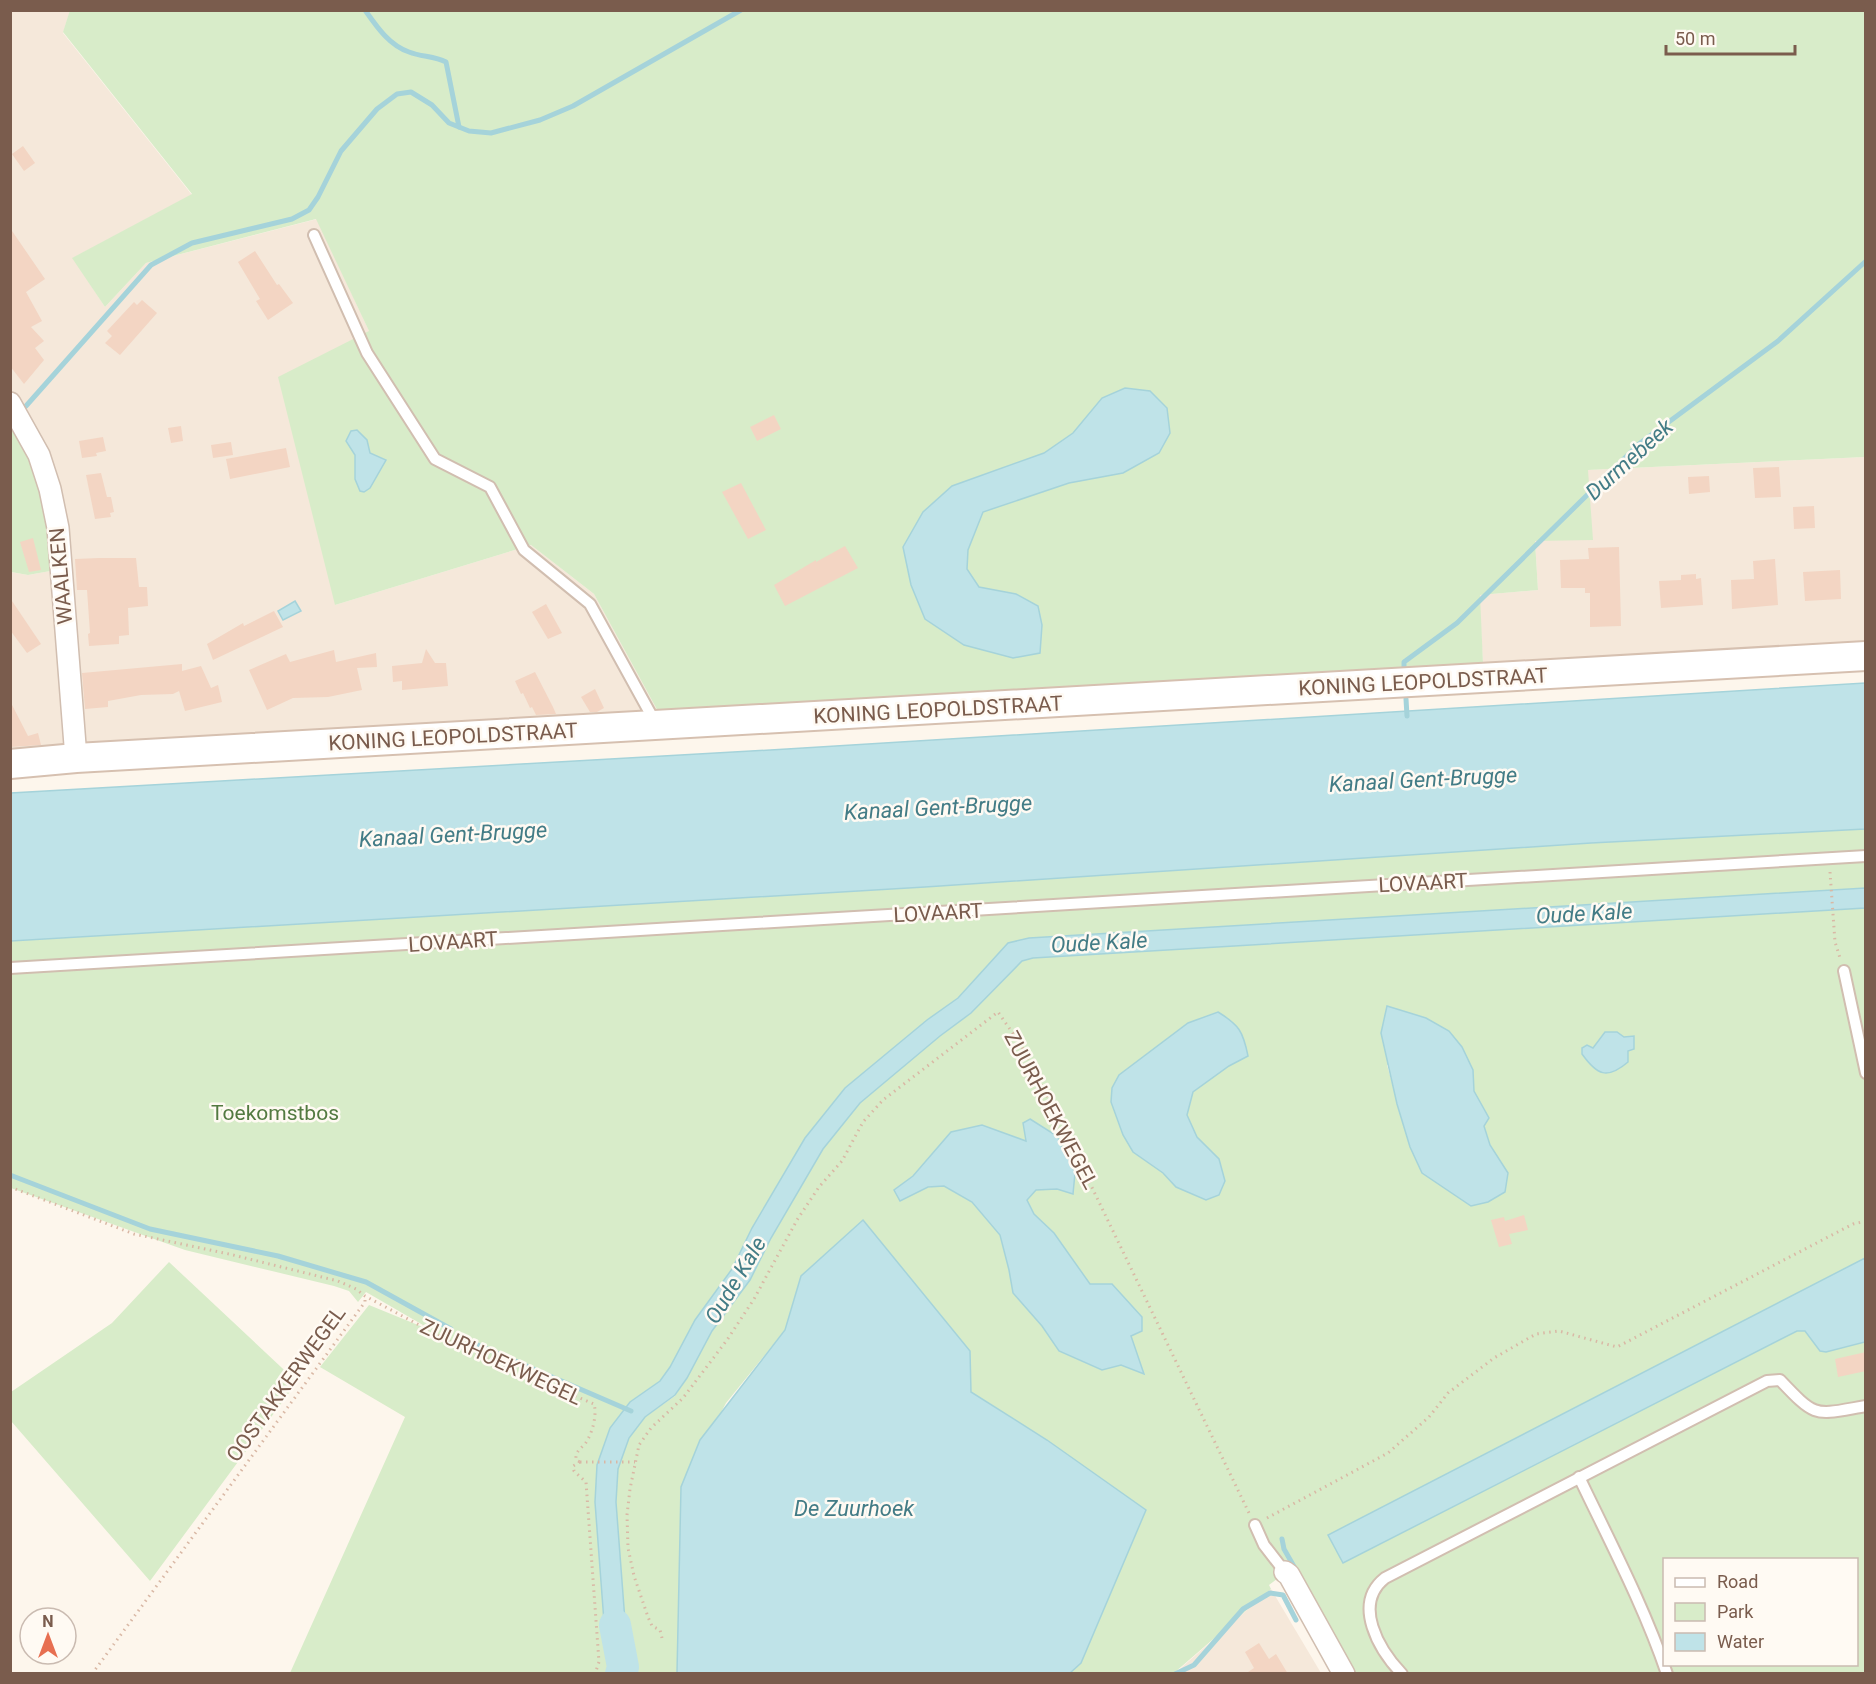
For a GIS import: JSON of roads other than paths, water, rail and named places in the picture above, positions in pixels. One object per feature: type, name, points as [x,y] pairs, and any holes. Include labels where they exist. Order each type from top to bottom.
[{"type":"street","name":"WAALKEN","points":[[10,403],[39,454],[50,489],[58,528],[76,758]]},
{"type":"street","name":"KONING LEOPOLDSTRAAT","points":[[10,764],[76,758],[1866,656]]},
{"type":"street","points":[[1285,1572],[1289,1575],[1344,1674]]},
{"type":"lane","points":[[314,235],[368,353],[435,459],[490,487],[524,550],[590,604],[657,726]]},
{"type":"lane","name":"LOVAART","points":[[10,968],[1866,856]]},
{"type":"lane","points":[[1844,970],[1866,1073]]},
{"type":"lane","points":[[1402,1674],[1380,1646],[1373,1629],[1371,1598],[1375,1586],[1385,1578],[1767,1381],[1780,1380],[1810,1410],[1823,1414],[1866,1406]]},
{"type":"lane","points":[[1579,1477],[1657,1643],[1663,1662]]},
{"type":"lane","points":[[1255,1525],[1264,1545],[1285,1572]]},
{"type":"water","points":[[1125,388],[1150,391],[1167,408],[1170,433],[1159,453],[1123,473],[1069,483],[983,512],[968,550],[967,569],[979,587],[1016,594],[1038,606],[1042,625],[1040,653],[1013,658],[964,645],[925,619],[911,585],[903,547],[923,512],[952,486],[1044,453],[1073,433],[1102,398]]},
{"type":"water","points":[[357,430],[367,440],[370,453],[386,460],[370,488],[364,492],[360,491],[355,479],[355,455],[346,441],[351,431]]},
{"type":"water","points":[[295,601],[301,611],[283,620],[278,611]]},
{"type":"water","name":"Kanaal Gent-Brugge","points":[[1865,683],[1865,829],[1591,843],[925,887],[11,941],[11,793],[787,749]]},
{"type":"water","points":[[1865,888],[1865,908],[1033,958],[1022,961],[971,1013],[860,1103],[823,1149],[771,1238],[750,1280],[712,1331],[687,1378],[675,1395],[645,1417],[629,1438],[618,1469],[616,1502],[626,1634],[623,1667],[605,1635],[595,1502],[597,1465],[610,1428],[630,1402],[660,1381],[670,1367],[695,1320],[732,1269],[752,1228],[805,1138],[845,1088],[927,1020],[958,998],[1008,943],[1029,938]]},
{"type":"water","points":[[1387,1006],[1426,1018],[1449,1031],[1462,1047],[1473,1070],[1474,1091],[1489,1118],[1484,1126],[1490,1145],[1508,1173],[1505,1192],[1488,1202],[1471,1206],[1422,1173],[1410,1147],[1397,1104],[1381,1033]]},
{"type":"water","points":[[1218,1012],[1239,1030],[1248,1056],[1229,1066],[1193,1092],[1187,1115],[1197,1137],[1219,1159],[1225,1181],[1219,1195],[1206,1200],[1176,1187],[1163,1173],[1133,1152],[1123,1135],[1111,1102],[1112,1088],[1119,1075],[1188,1023]]},
{"type":"water","points":[[1605,1032],[1617,1032],[1624,1037],[1634,1036],[1634,1049],[1628,1051],[1628,1062],[1621,1068],[1608,1073],[1598,1071],[1582,1054],[1582,1048],[1587,1045],[1593,1048]]},
{"type":"water","points":[[1030,1119],[1057,1136],[1075,1173],[1073,1194],[1057,1189],[1036,1190],[1027,1200],[1034,1214],[1054,1233],[1090,1284],[1112,1284],[1142,1317],[1142,1331],[1131,1336],[1144,1374],[1121,1365],[1102,1370],[1059,1351],[1042,1326],[1013,1293],[1000,1235],[972,1202],[944,1186],[928,1187],[900,1201],[894,1190],[913,1176],[951,1132],[982,1125],[1026,1141],[1023,1123]]},
{"type":"water","name":"De Zuurhoek","points":[[863,1220],[970,1351],[971,1392],[1047,1440],[1146,1510],[1081,1663],[1070,1673],[677,1673],[681,1487],[700,1440],[785,1330],[801,1276]]},
{"type":"water","points":[[1865,1258],[1865,1342],[1826,1352],[1820,1351],[1805,1331],[1797,1331],[1343,1563],[1328,1535]]},
{"type":"waterway","points":[[365,10],[384,35],[395,45],[409,52],[446,62],[459,127]]},
{"type":"waterway","points":[[26,406],[151,265],[192,243],[292,219],[309,210],[341,151],[377,109],[397,94],[411,92],[432,105],[449,123],[469,131],[491,133],[540,120],[573,106],[741,10]]},
{"type":"waterway","name":"Durmebeek","points":[[1404,668],[1404,662],[1457,623],[1639,444],[1778,341],[1866,261]]},
{"type":"waterway","name":"Durmebeek","points":[[1406,699],[1407,716]]},
{"type":"waterway","points":[[10,1175],[150,1229],[278,1256],[366,1282],[451,1329]]},
{"type":"waterway","points":[[478,1345],[631,1411]]},
{"type":"waterway","points":[[1282,1539],[1284,1549],[1296,1570]]},
{"type":"waterway","points":[[1175,1674],[1194,1665],[1243,1609],[1270,1593],[1283,1595],[1296,1620]]},
{"type":"waterway","name":"Oude Kale","points":[[615,1625],[623,1667],[621,1674]]},
{"type":"park label","name":"Toekomstbos","points":[[275,1113]]}]
